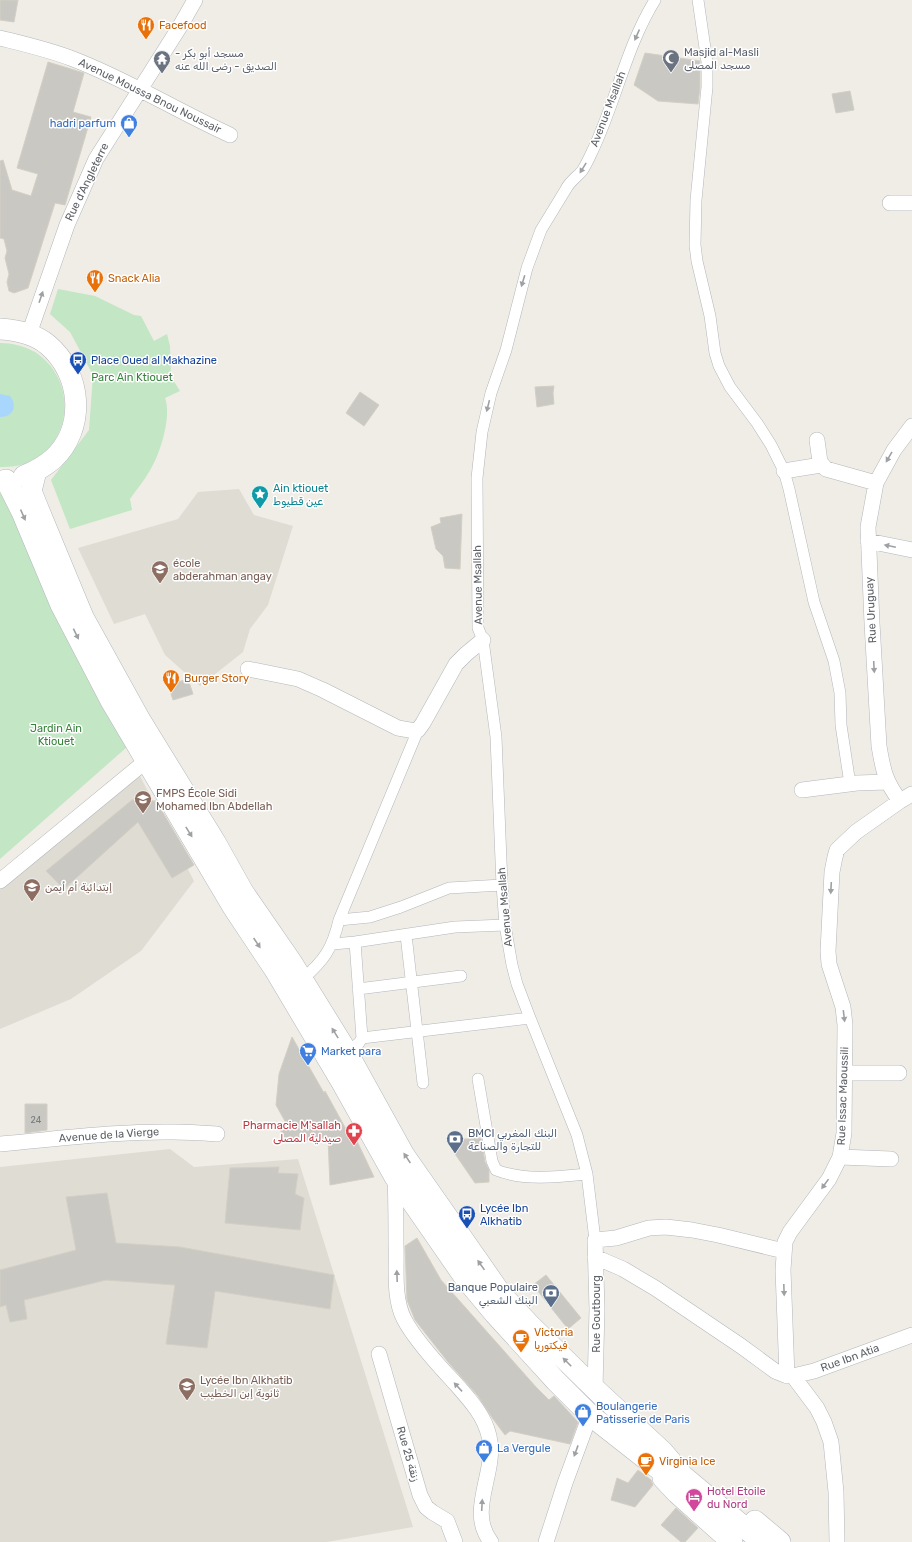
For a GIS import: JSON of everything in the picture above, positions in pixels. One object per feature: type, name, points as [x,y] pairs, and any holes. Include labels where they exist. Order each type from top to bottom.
[{"type":"main road","points":[[0,329],[15,330],[29,334],[48,345],[63,360],[72,379],[76,400],[74,422],[66,442],[53,459],[36,471],[22,477],[3,480],[22,512],[61,605],[111,701],[146,761],[233,907],[279,977],[344,1086],[395,1177],[465,1278],[495,1314],[556,1381],[590,1415],[678,1471],[762,1542]]},
{"type":"main road","points":[[36,471],[31,491],[83,617],[140,720],[215,842],[243,892],[348,1052],[404,1155],[501,1294],[528,1323],[595,1389],[659,1459],[689,1489],[749,1542]]},
{"type":"main road","points":[[659,1459],[671,1486],[732,1542]]},
{"type":"main road","points":[[659,1459],[705,1481],[780,1542]]},
{"type":"street","name":"Rue d'Angleterre","points":[[29,334],[66,225],[96,159],[195,0]]},
{"type":"street","name":"Avenue Msallah","points":[[595,1240],[587,1174],[577,1135],[517,984],[505,925],[496,738],[483,640],[478,628],[477,478],[482,432],[492,393],[506,350],[522,284],[541,230],[568,184],[582,171],[591,153],[603,128],[628,56],[641,26],[655,0]]},
{"type":"street","points":[[698,0],[707,62],[708,87],[696,200],[695,245],[697,261],[710,316],[715,354],[720,369],[730,387],[767,437],[784,471],[792,499],[814,602],[834,661],[840,693],[842,725],[850,784]]},
{"type":"street","name":"Avenue Moussa Bnou Noussair","points":[[0,38],[73,59],[140,90],[205,124],[230,135]]},
{"type":"street","points":[[890,203],[912,204]]},
{"type":"street","name":"Rue Uruguay","points":[[906,797],[887,782],[882,763],[877,723],[868,541],[869,513],[876,482],[894,450],[912,426]]},
{"type":"street","points":[[817,440],[821,465]]},
{"type":"street","points":[[784,471],[821,465],[831,471],[876,482]]},
{"type":"street","points":[[868,541],[912,550]]},
{"type":"street","points":[[302,980],[319,964],[333,944],[339,920],[418,730],[430,712],[456,664],[483,640]]},
{"type":"street","points":[[248,669],[298,679],[398,728],[410,731],[418,730]]},
{"type":"street","points":[[0,881],[146,761]]},
{"type":"street","points":[[802,790],[850,784],[887,782]]},
{"type":"street","name":"Rue Issac Maoussili","points":[[790,1376],[783,1270],[785,1242],[790,1232],[829,1178],[840,1157],[844,1133],[845,1025],[843,1007],[829,964],[828,951],[832,872],[837,850],[856,832],[906,797]]},
{"type":"street","points":[[339,920],[370,917],[401,907],[449,888],[502,886]]},
{"type":"street","points":[[333,944],[455,927],[505,925]]},
{"type":"street","points":[[406,934],[423,1083]]},
{"type":"street","points":[[348,1052],[359,1043],[362,1038],[354,942]]},
{"type":"street","points":[[358,989],[461,976]]},
{"type":"street","points":[[362,1038],[530,1018]]},
{"type":"street","points":[[845,1073],[899,1073]]},
{"type":"street","points":[[478,1079],[490,1150],[496,1170],[518,1175],[545,1177],[587,1174]]},
{"type":"street","name":"Avenue de la Vierge","points":[[0,1144],[70,1137],[148,1132],[217,1134]]},
{"type":"street","points":[[840,1157],[891,1159]]},
{"type":"street","points":[[395,1177],[397,1286],[400,1307],[405,1321],[414,1335],[469,1398],[485,1423],[490,1438],[490,1463],[482,1496],[481,1516],[483,1528],[491,1542]]},
{"type":"street","points":[[595,1240],[616,1238],[649,1228],[666,1227],[718,1235],[784,1251]]},
{"type":"street","name":"Rue Goutbourg","points":[[595,1240],[597,1309],[595,1389]]},
{"type":"street","points":[[596,1257],[623,1269],[655,1288],[741,1346],[775,1371],[790,1376],[816,1408],[824,1422],[831,1442],[835,1477],[838,1542]]},
{"type":"street","name":"Rue Ibn Atia","points":[[790,1376],[814,1371],[912,1335]]},
{"type":"street","name":"Rue 25 زنقة","points":[[379,1354],[420,1496],[432,1512],[447,1521],[455,1542]]},
{"type":"street","points":[[546,1542],[565,1483],[590,1415]]},
{"type":"shaded area","points":[[239,489],[254,515],[293,526],[268,605],[250,629],[243,652],[200,686],[165,655],[145,614],[114,624],[78,548],[178,519],[198,492]]},
{"type":"shaded area","points":[[140,776],[194,881],[141,951],[71,999],[0,1029],[0,888]]},
{"type":"shaded area","name":"Lycée Ibn Alkhatib ثانوية إبن الخطيب","points":[[170,1149],[194,1167],[298,1159],[413,1527],[327,1542],[0,1542],[0,1167]]},
{"type":"green space","name":"Parc Ain Ktiouet","points":[[58,289],[95,296],[134,315],[141,316],[154,341],[167,334],[170,346],[171,377],[180,391],[165,398],[167,415],[161,446],[145,479],[130,499],[132,510],[70,529],[51,480],[89,430],[93,375],[70,332],[50,314]]},
{"type":"green space","points":[[0,343],[13,344],[27,348],[35,352],[48,363],[57,377],[63,392],[65,407],[62,423],[56,438],[46,450],[28,463],[8,467],[0,467]]},
{"type":"green space","name":"Jardin Ain Ktiouet","points":[[5,493],[127,747],[0,859],[0,494]]},
{"type":"water","points":[[0,394],[10,396],[14,404],[11,413],[4,417],[0,417]]},
{"type":"building","points":[[0,0],[18,0],[14,22],[0,20]]},
{"type":"building","name":"Masjid al-Masli مسجد المصلى","points":[[645,53],[700,61],[700,87],[698,104],[658,101],[634,85]]},
{"type":"building","points":[[48,62],[84,73],[73,112],[91,117],[65,205],[55,203],[28,288],[14,293],[9,291],[7,282],[9,274],[5,258],[7,251],[4,239],[0,238],[0,161],[3,160],[12,190],[31,196],[38,174],[17,168]]},
{"type":"building","points":[[850,91],[854,110],[836,113],[832,94]]},
{"type":"building","points":[[554,386],[554,404],[537,407],[535,387]]},
{"type":"building","points":[[360,392],[379,405],[364,426],[346,413]]},
{"type":"building","points":[[462,514],[460,569],[445,568],[443,556],[436,549],[431,527],[441,523],[440,518]]},
{"type":"building","points":[[188,679],[193,694],[173,700],[168,685]]},
{"type":"building","points":[[132,800],[156,801],[194,865],[172,878],[138,822],[64,889],[46,871]]},
{"type":"building","points":[[292,1037],[324,1093],[325,1091],[352,1140],[356,1139],[374,1177],[330,1185],[328,1139],[285,1141],[278,1124],[286,1123],[276,1105],[279,1074]]},
{"type":"building","points":[[25,1104],[47,1104],[47,1130],[25,1133]]},
{"type":"building","points":[[481,1138],[485,1162],[489,1170],[489,1182],[475,1183],[451,1148],[450,1140]]},
{"type":"building","points":[[279,1167],[278,1173],[298,1174],[295,1194],[304,1198],[300,1230],[225,1223],[230,1168]]},
{"type":"building","points":[[107,1193],[116,1243],[180,1247],[334,1275],[330,1309],[215,1291],[207,1348],[166,1344],[175,1285],[106,1280],[24,1300],[27,1319],[10,1322],[6,1305],[0,1307],[0,1270],[76,1250],[66,1197]]},
{"type":"building","points":[[417,1238],[441,1280],[536,1387],[549,1400],[554,1396],[578,1422],[570,1444],[510,1431],[505,1435],[478,1396],[448,1362],[415,1320],[407,1300],[405,1246]]},
{"type":"building","points":[[546,1275],[581,1318],[568,1329],[533,1285]]},
{"type":"building","points":[[638,1470],[651,1480],[653,1485],[635,1507],[611,1500],[617,1478],[628,1483]]},
{"type":"building","points":[[676,1508],[698,1528],[685,1542],[681,1542],[661,1525]]},
{"type":"place","name":"Facefood","points":[[146,40]]},
{"type":"place","name":"Masjid al-Masli مسجد المصلى","points":[[671,73]]},
{"type":"place","name":"- مسجد أبو بكر الصديق - رضى الله عنه","points":[[162,74]]},
{"type":"place","name":"hadri parfum","points":[[129,138]]},
{"type":"place","name":"Snack Alia","points":[[95,293]]},
{"type":"place","name":"Place Oued al Makhazine","points":[[78,375]]},
{"type":"place","name":"Ain ktiouet عين قطيوط","points":[[260,509]]},
{"type":"place","name":"école abderahman angay","points":[[160,584]]},
{"type":"place","name":"Burger Story","points":[[171,693]]},
{"type":"place","name":"FMPS École Sidi Mohamed Ibn Abdellah","points":[[143,814]]},
{"type":"place","name":"إبتدائية أم أيمن","points":[[32,902]]},
{"type":"place","name":"Market para","points":[[308,1066]]},
{"type":"place","name":"Pharmacie M'sallah صيدلية المصلى","points":[[354,1146]]},
{"type":"place","name":"BMCI البنك المغربي للتجارة والصناعة","points":[[455,1154]]},
{"type":"place","name":"Lycée Ibn Alkhatib","points":[[467,1229]]},
{"type":"place","name":"Banque Populaire البنك الشعبي","points":[[551,1308]]},
{"type":"place","name":"Victoria فيكتوريا","points":[[521,1353]]},
{"type":"place","name":"Lycée Ibn Alkhatib ثانوية إبن الخطيب","points":[[187,1401]]},
{"type":"place","name":"Boulangerie Patisserie de Paris","points":[[583,1427]]},
{"type":"place","name":"La Vergule","points":[[484,1463]]},
{"type":"place","name":"Virginia Ice","points":[[646,1476]]},
{"type":"place","name":"Hotel Etoile du Nord","points":[[694,1512]]}]
